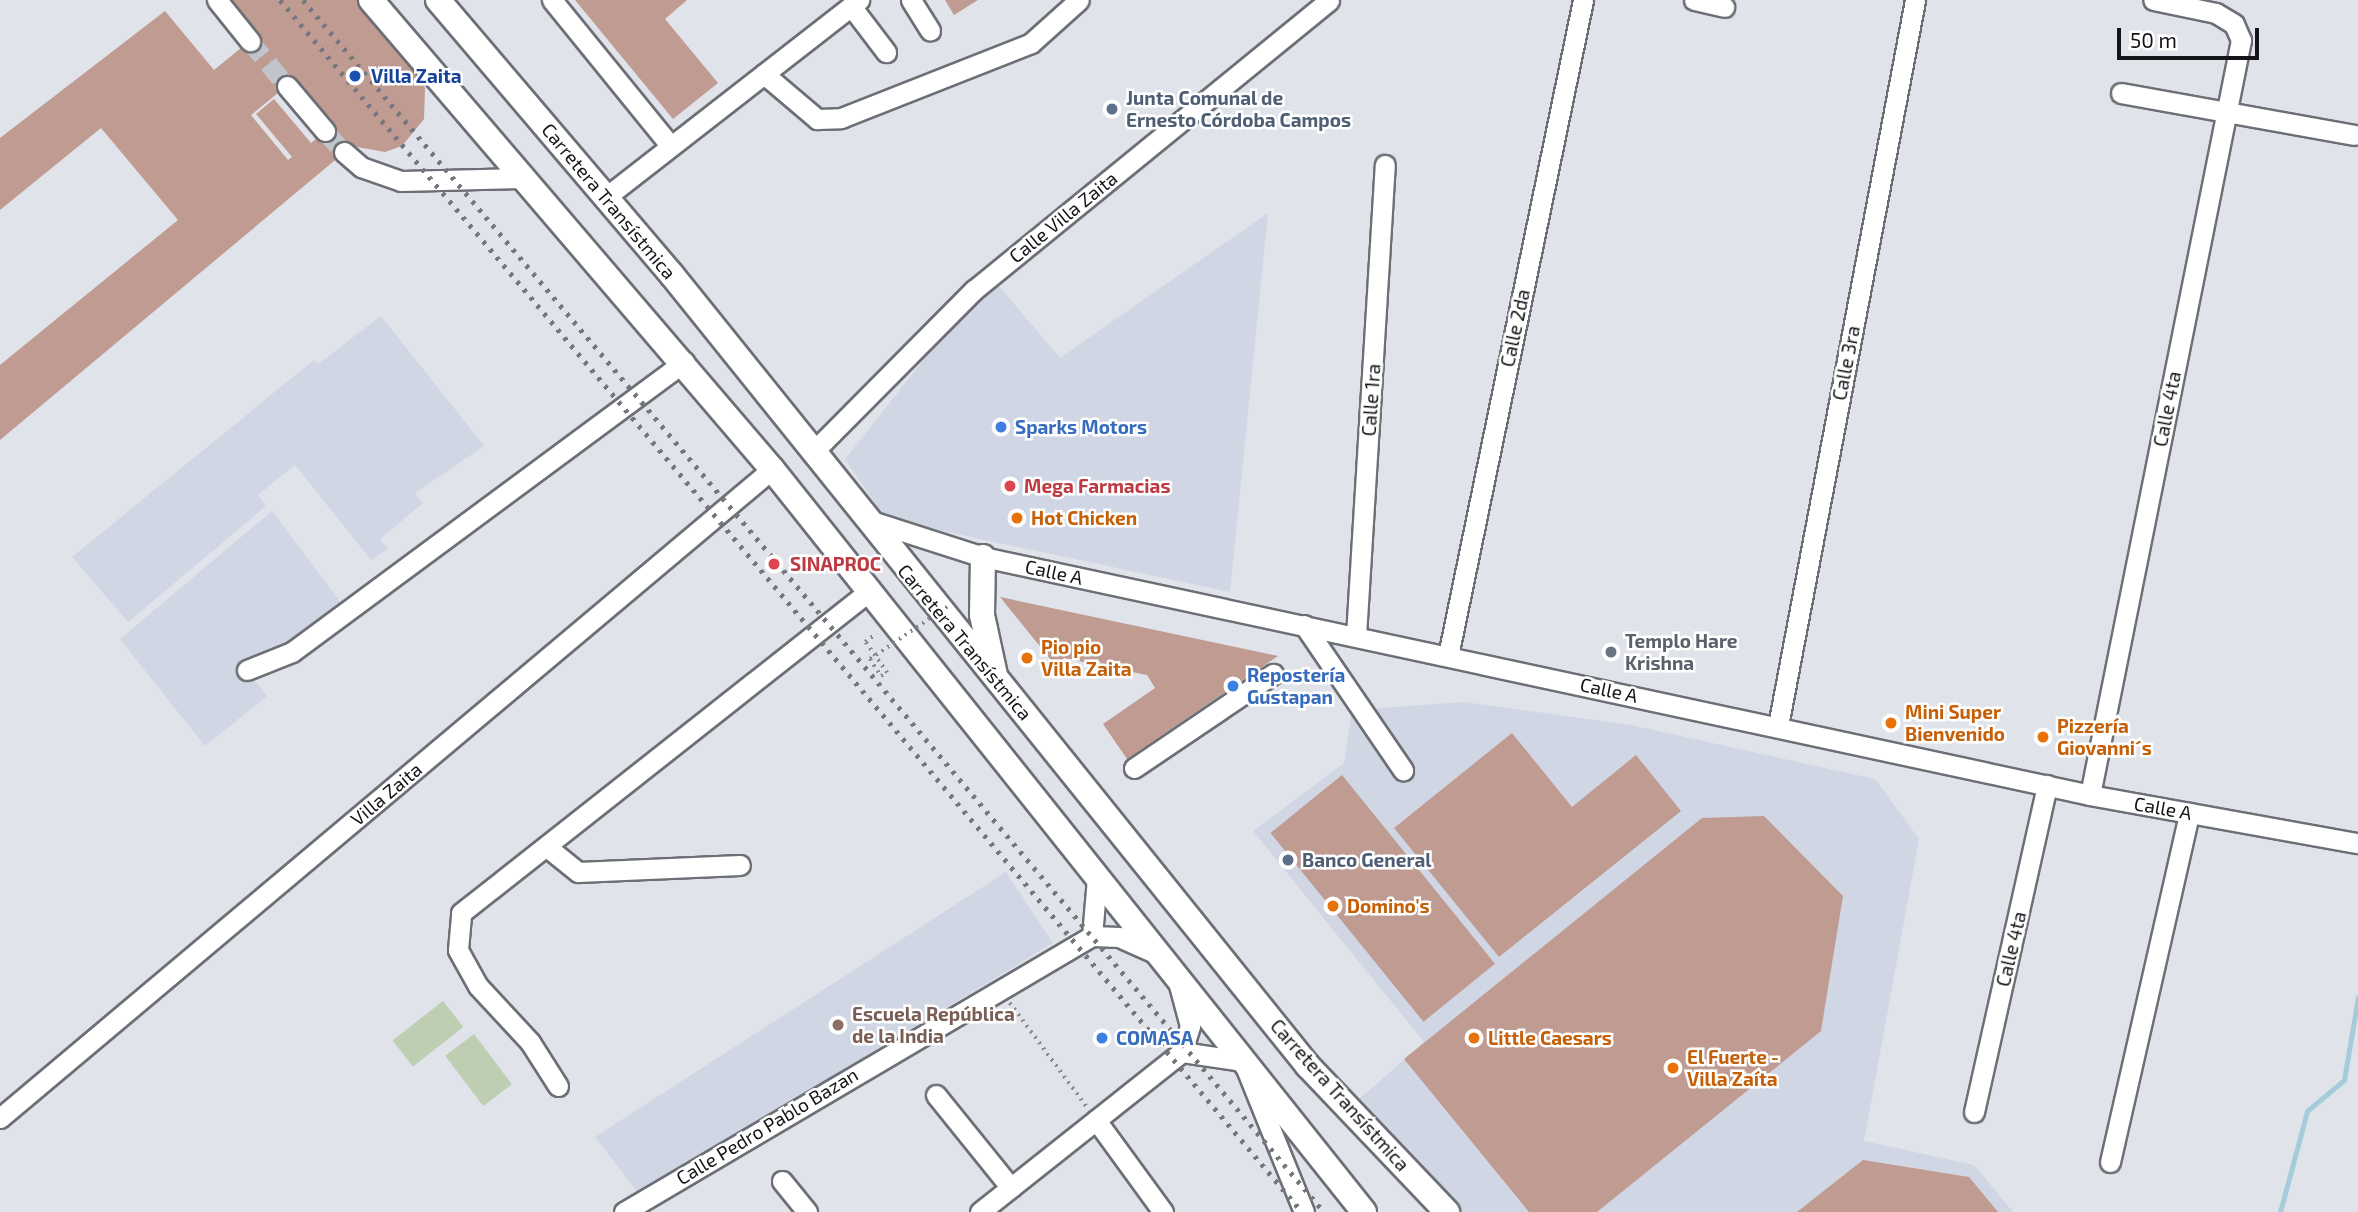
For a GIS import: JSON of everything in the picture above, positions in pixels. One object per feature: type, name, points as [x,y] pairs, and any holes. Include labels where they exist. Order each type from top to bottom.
[{"type":"main road","points":[[371,0],[521,178],[684,362],[772,469],[1155,954],[1364,1212]]},
{"type":"main road","name":"Carretera Transístmica","points":[[438,0],[606,197],[1308,1066],[1447,1212]]},
{"type":"main road","points":[[983,556],[982,615],[995,676]]},
{"type":"street","points":[[217,0],[250,41]]},
{"type":"street","points":[[552,0],[670,145]]},
{"type":"street","points":[[911,0],[930,30]]},
{"type":"street","points":[[764,74],[817,118],[841,118],[1031,43],[1079,0]]},
{"type":"street","name":"Calle Villa Zaita","points":[[813,453],[974,290],[1329,0]]},
{"type":"street","name":"Calle 2da","points":[[1448,656],[1583,0]]},
{"type":"street","points":[[1694,0],[1724,7]]},
{"type":"street","name":"Calle 3ra","points":[[1778,726],[1915,0]]},
{"type":"street","name":"Calle 4ta","points":[[2091,794],[2241,40],[2234,24],[2216,13],[2153,0]]},
{"type":"street","points":[[606,197],[855,3],[886,52]]},
{"type":"street","points":[[287,86],[325,131]]},
{"type":"street","points":[[2122,93],[2354,135]]},
{"type":"street","points":[[344,152],[371,172],[401,181],[521,178]]},
{"type":"street","name":"Calle 1ra","points":[[1356,636],[1385,165]]},
{"type":"street","points":[[247,670],[292,652],[684,362]]},
{"type":"street","name":"Villa Zaita","points":[[0,1118],[772,469]]},
{"type":"street","name":"Calle A","points":[[864,519],[983,556],[2047,785],[2358,842]]},
{"type":"street","points":[[558,1086],[530,1042],[478,986],[458,950],[461,913],[868,592]]},
{"type":"street","points":[[1304,625],[1404,770]]},
{"type":"street","points":[[1134,768],[1273,674]]},
{"type":"street","name":"Calle 4ta","points":[[1974,1112],[2047,785]]},
{"type":"street","points":[[2110,1162],[2189,813]]},
{"type":"street","points":[[547,847],[578,872],[740,865]]},
{"type":"street","points":[[1097,878],[1092,936],[1132,940],[1155,954]]},
{"type":"street","name":"Calle Pedro Pablo Bazan","points":[[624,1212],[998,988],[1092,936]]},
{"type":"street","points":[[980,1212],[1182,1052],[1190,1026],[1178,982]]},
{"type":"street","points":[[1182,1052],[1243,1061],[1304,1212]]},
{"type":"street","points":[[936,1095],[1010,1188]]},
{"type":"street","points":[[1096,1120],[1163,1212]]},
{"type":"street","points":[[782,1181],[807,1212]]},
{"type":"path","points":[[865,642],[887,673],[881,677],[870,659],[948,606]]},
{"type":"path","points":[[998,988],[1096,1120]]},
{"type":"shaded area","points":[[1268,213],[1230,592],[886,519],[845,459],[949,328],[997,284],[1060,358]]},
{"type":"shaded area","points":[[381,316],[484,446],[415,493],[423,503],[380,539],[388,549],[371,560],[295,465],[258,495],[266,506],[128,622],[72,557],[314,360],[318,364]]},
{"type":"shaded area","points":[[272,511],[341,603],[284,647],[239,661],[267,696],[205,746],[120,639]]},
{"type":"shaded area","points":[[1464,702],[1631,725],[1875,779],[1919,839],[1864,1141],[1974,1165],[2013,1212],[1445,1212],[1357,1101],[1424,1042],[1253,831],[1344,763],[1352,710]]},
{"type":"shaded area","name":"Escuela República de la India","points":[[1006,872],[1053,943],[639,1194],[595,1137]]},
{"type":"green space","points":[[443,1001],[463,1027],[413,1066],[393,1040]]},
{"type":"green space","points":[[474,1034],[512,1084],[483,1106],[445,1056]]},
{"type":"building","points":[[227,0],[357,0],[417,73],[425,88],[424,119],[402,146],[385,152],[352,146],[0,440],[0,365],[178,220],[101,128],[0,210],[0,138],[165,11],[214,70],[257,35]],"holes":[[[294,80],[332,126],[311,143],[274,99],[256,114],[292,157],[288,160],[251,115]]]},
{"type":"building","points":[[575,0],[687,0],[665,19],[718,83],[673,119]]},
{"type":"building","points":[[945,0],[978,0],[954,15]]},
{"type":"building","points":[[1000,597],[1278,656],[1127,759],[1103,724],[1155,688],[1147,675],[1064,658],[1055,665]]},
{"type":"building","points":[[1512,733],[1572,807],[1636,755],[1681,811],[1499,957],[1394,828]]},
{"type":"building","points":[[1342,775],[1495,964],[1423,1022],[1271,833]]},
{"type":"building","points":[[1764,816],[1843,896],[1821,1031],[1597,1212],[1529,1212],[1404,1059],[1702,818]]},
{"type":"building","points":[[1863,1160],[1969,1177],[1998,1212],[1797,1212]]},
{"type":"waterway","points":[[2280,1212],[2307,1111],[2344,1080],[2358,997]]},
{"type":"tunnel","points":[[250,41],[287,86]]},
{"type":"tunnel","points":[[325,131],[344,152]]},
{"type":"railway","points":[[280,0],[1302,1212]]},
{"type":"railway","points":[[303,0],[1324,1212]]},
{"type":"place","name":"Villa Zaita","points":[[355,76]]},
{"type":"place","name":"Junta Comunal de Ernesto Córdoba Campos","points":[[1112,109]]},
{"type":"place","name":"Sparks Motors","points":[[1001,427]]},
{"type":"place","name":"Mega Farmacias","points":[[1010,486]]},
{"type":"place","name":"Hot Chicken","points":[[1017,518]]},
{"type":"place","name":"SINAPROC","points":[[774,564]]},
{"type":"place","name":"Templo Hare Krishna","points":[[1611,652]]},
{"type":"place","name":"Pio pio Villa Zaita","points":[[1027,658]]},
{"type":"place","name":"Repostería Gustapan","points":[[1233,686]]},
{"type":"place","name":"Mini Super Bienvenido","points":[[1891,723]]},
{"type":"place","name":"Pizzería Giovanni´s","points":[[2043,737]]},
{"type":"place","name":"Banco General","points":[[1288,860]]},
{"type":"place","name":"Domino's","points":[[1333,906]]},
{"type":"place","name":"Escuela República de la India","points":[[838,1025]]},
{"type":"place","name":"COMASA","points":[[1102,1038]]},
{"type":"place","name":"Little Caesars","points":[[1474,1038]]},
{"type":"place","name":"El Fuerte - Villa Zaíta","points":[[1673,1068]]}]
